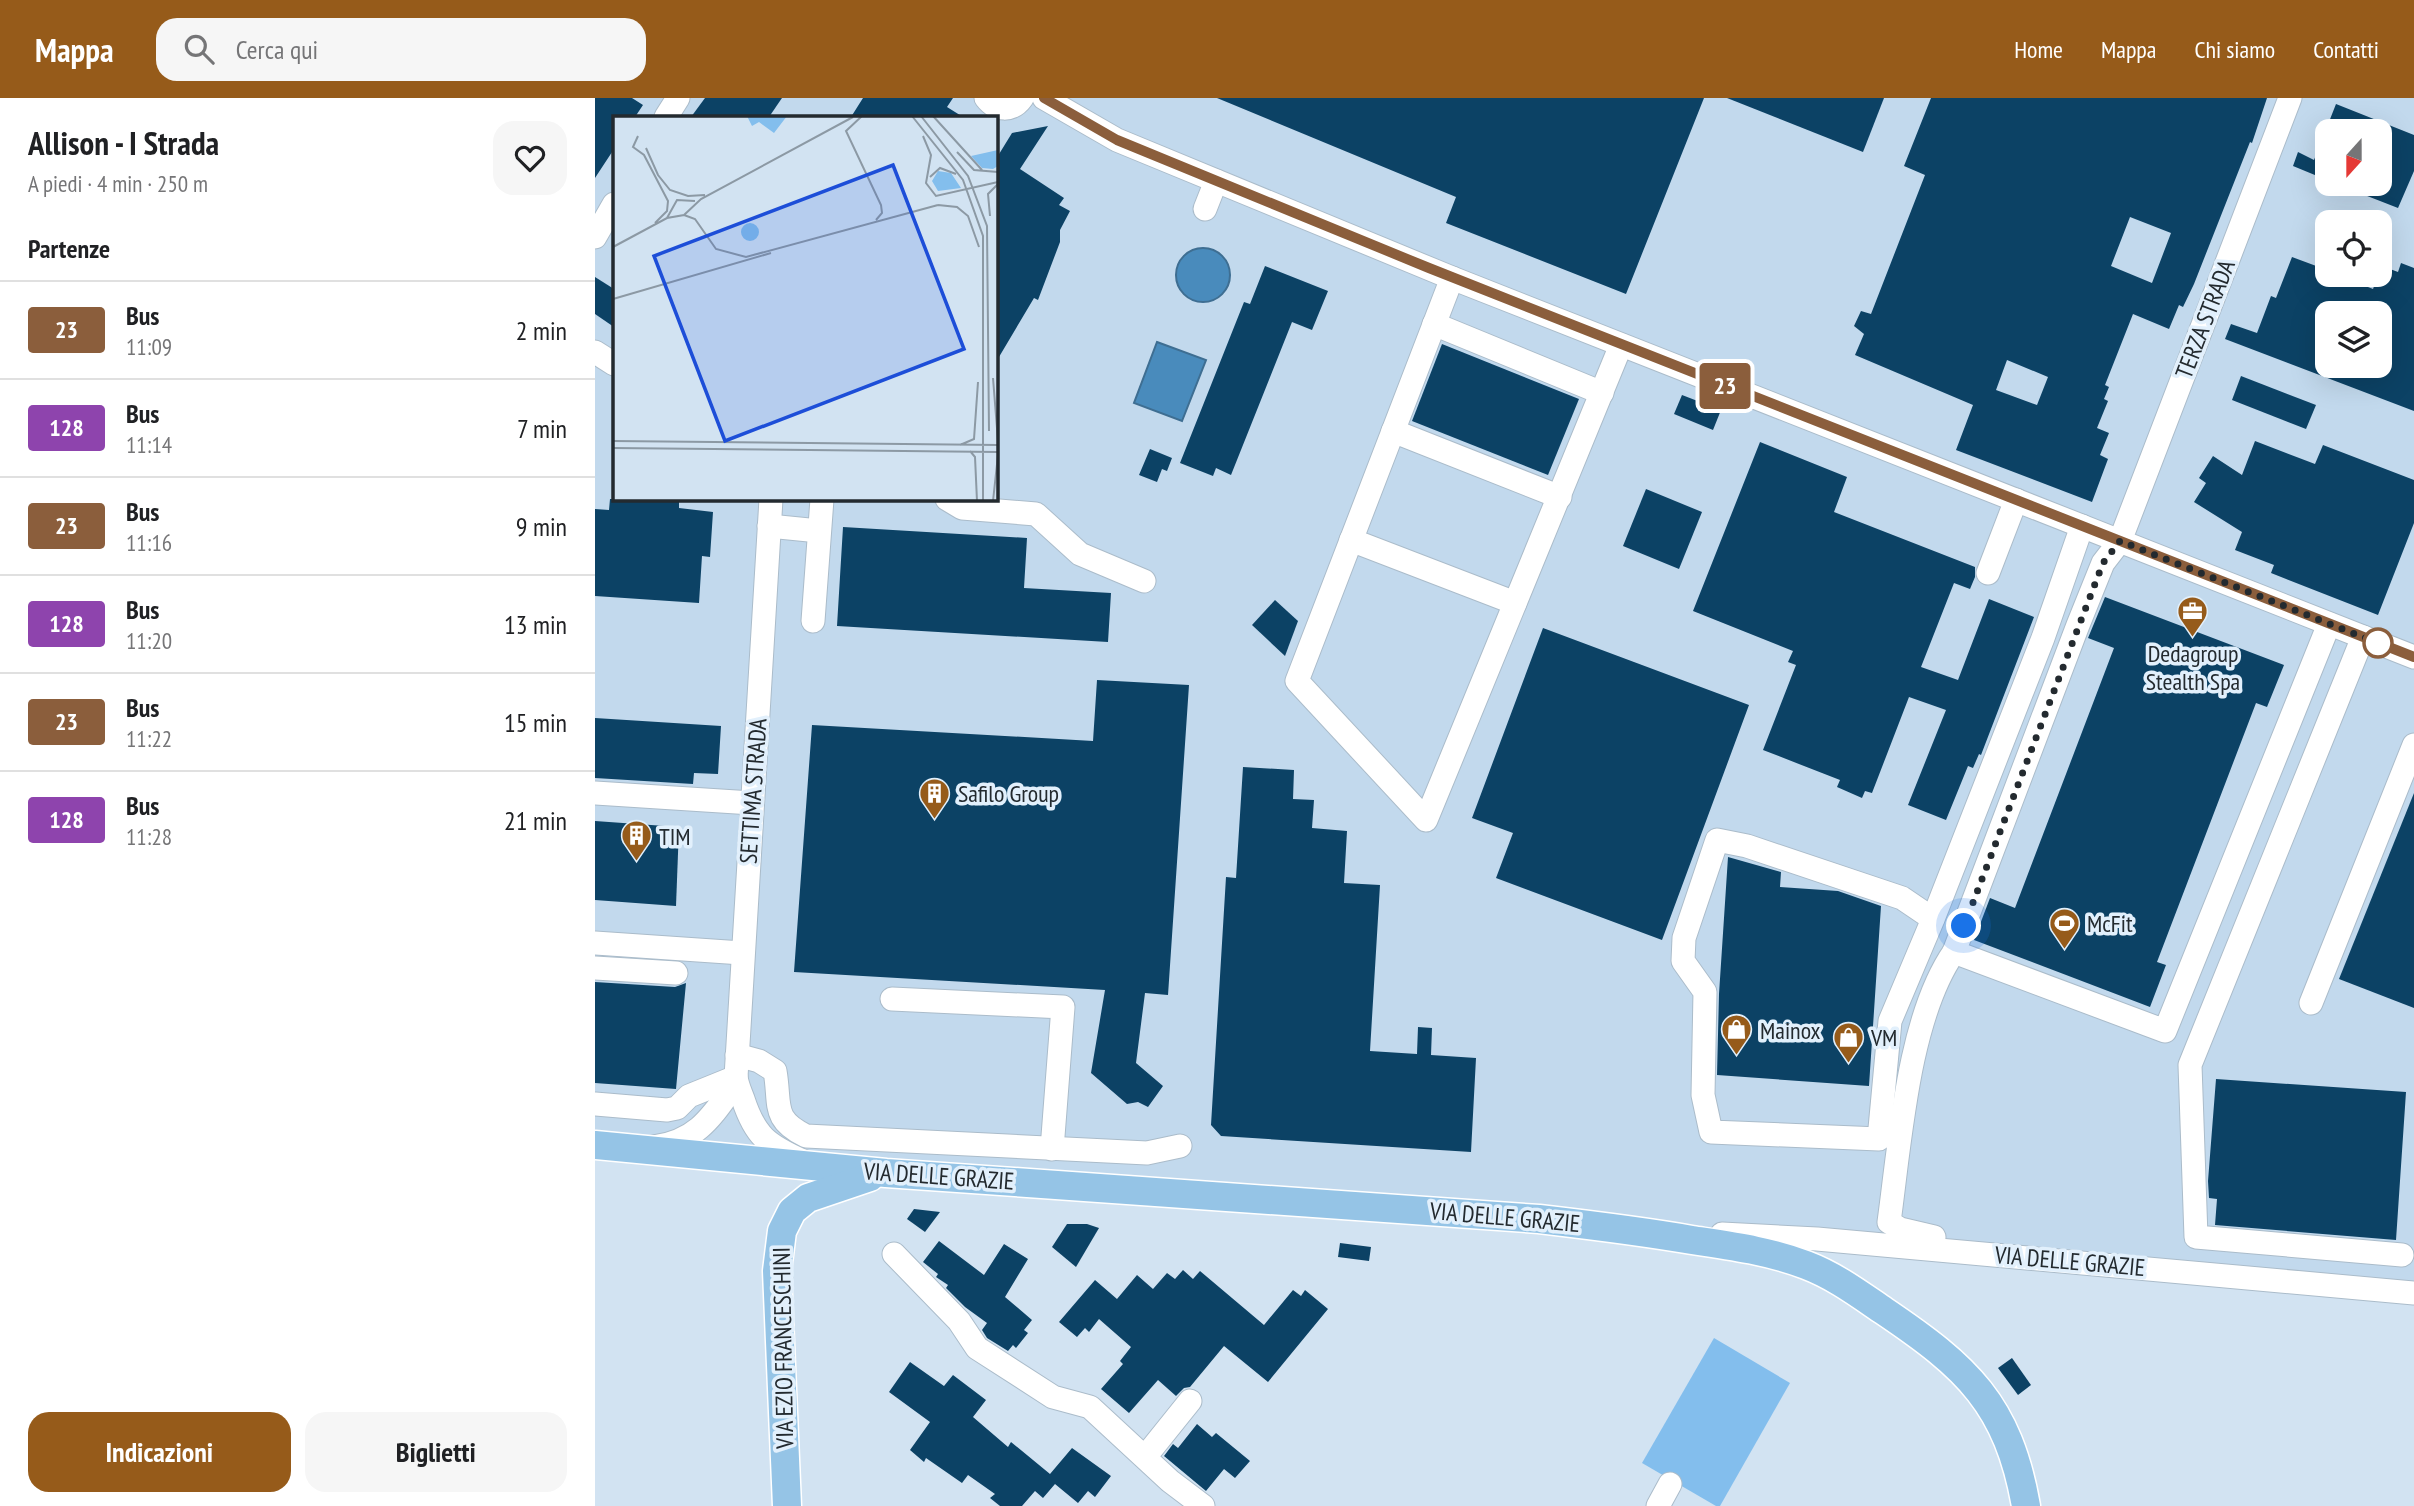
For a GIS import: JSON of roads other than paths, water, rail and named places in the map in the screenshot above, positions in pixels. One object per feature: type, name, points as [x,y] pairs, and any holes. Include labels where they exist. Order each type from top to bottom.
[{"type":"main road","name":"VIA DELLE GRAZIE","points":[[595,1145],[886,1173],[1539,1219],[1624,1229]]},
{"type":"main road","name":"VIA EZIO FRANCESCHINI","points":[[786,1506],[777,1271],[782,1231],[792,1212],[808,1198],[886,1173]]},
{"type":"main road","points":[[1624,1229],[1730,1244],[1807,1265],[1841,1282],[1920,1335],[1972,1380],[1986,1398],[2006,1434],[2019,1470],[2025,1506]]},
{"type":"street","points":[[667,116],[678,98]]},
{"type":"street","points":[[988,107],[1006,109],[1019,103],[1022,98]]},
{"type":"street","points":[[1044,98],[1117,140],[1452,278],[2414,657]]},
{"type":"street","name":"TERZA STRADA","points":[[2129,1266],[2083,1249],[1925,1236],[1900,1229],[1889,1222],[1912,1064],[1941,971],[1954,952],[2103,563],[2120,541],[2290,98]]},
{"type":"street","points":[[1205,209],[1216,181]]},
{"type":"street","points":[[595,237],[613,206]]},
{"type":"street","points":[[1452,278],[1297,681],[1426,820],[1621,345]]},
{"type":"street","points":[[1434,324],[1602,393]]},
{"type":"street","points":[[595,352],[613,364]]},
{"type":"street","points":[[1393,431],[1559,497]]},
{"type":"street","name":"SETTIMA STRADA","points":[[771,500],[736,1072],[752,1124],[770,1144],[813,1166]]},
{"type":"street","points":[[813,621],[822,500]]},
{"type":"street","points":[[945,500],[962,508],[1036,514],[1080,554],[1144,581]]},
{"type":"street","points":[[1988,573],[2016,500]]},
{"type":"street","points":[[769,526],[819,531]]},
{"type":"street","points":[[1933,919],[1902,898],[1772,854],[1717,840],[1684,938],[1683,950],[1683,961],[1705,992],[1703,1095],[1711,1132],[1879,1139],[1890,1021],[1933,919],[2043,638],[2082,526]]},
{"type":"street","points":[[1351,540],[1515,603]]},
{"type":"street","points":[[1954,952],[2165,1031],[2329,624]]},
{"type":"street","points":[[2363,637],[2190,1065],[2196,1237],[2402,1255]]},
{"type":"street","points":[[2311,1003],[2414,745]]},
{"type":"street","points":[[595,793],[752,803]]},
{"type":"street","points":[[595,943],[743,953]]},
{"type":"street","points":[[595,968],[676,973]]},
{"type":"street","points":[[892,999],[1063,1007],[1052,1149]]},
{"type":"street","points":[[595,1104],[667,1110],[677,1108],[689,1096],[759,1061],[775,1071],[778,1108],[789,1127],[806,1136],[1147,1153],[1180,1146]]},
{"type":"street","name":"SETTIMA STRADA","points":[[637,1149],[669,1145],[689,1137],[715,1115],[736,1072]]},
{"type":"street","name":"VIA DELLE GRAZIE","points":[[1624,1229],[1817,1239],[2414,1293]]},
{"type":"street","points":[[894,1254],[959,1321],[977,1348],[1053,1397],[1090,1407],[1170,1481],[1203,1506]]},
{"type":"street","points":[[1145,1457],[1190,1401]]},
{"type":"street","points":[[1658,1506],[1670,1485]]},
{"type":"place","name":"Dedagroup Stealth Spa","points":[[2193,638]]},
{"type":"place","name":"Safilo Group","points":[[935,820]]},
{"type":"place","name":"TIM","points":[[636,863]]},
{"type":"place","name":"McFit","points":[[2064,950]]},
{"type":"place","name":"Mainox","points":[[1737,1057]]},
{"type":"place","name":"VM","points":[[1848,1064]]}]
